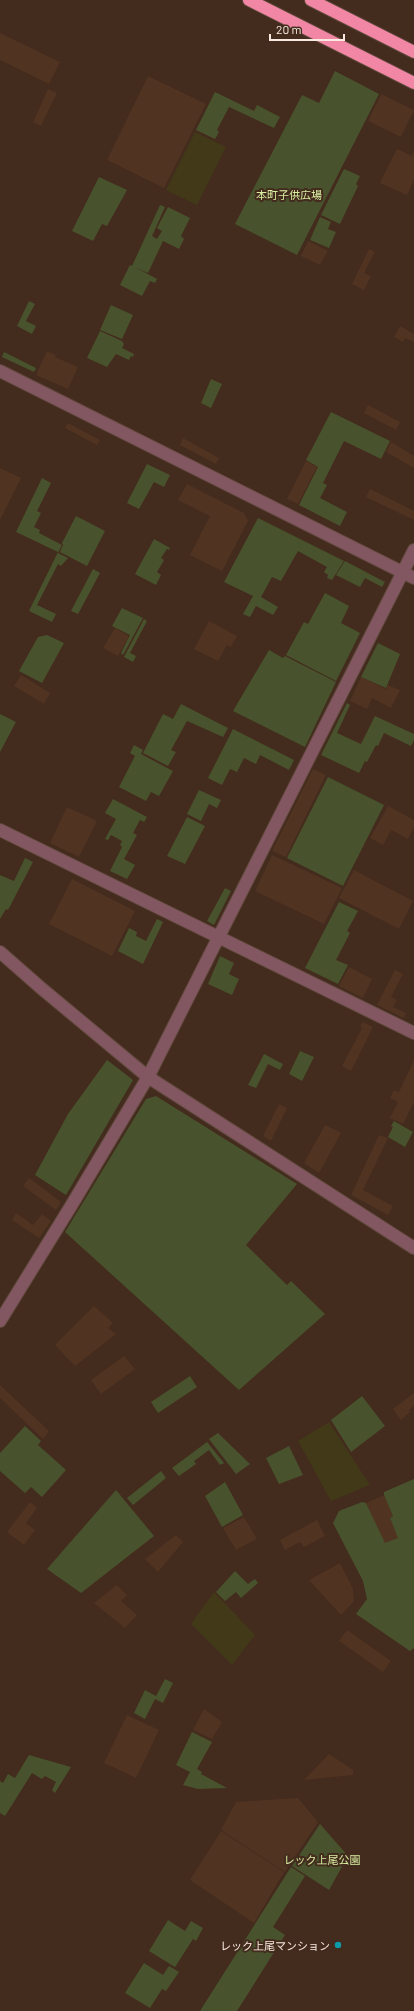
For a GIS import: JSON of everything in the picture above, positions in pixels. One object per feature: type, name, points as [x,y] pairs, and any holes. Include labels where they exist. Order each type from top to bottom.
[{"type":"highway","points":[[249,0],[414,83]]},
{"type":"highway","points":[[311,0],[414,52]]},
{"type":"street","points":[[0,371],[414,578]]},
{"type":"street","points":[[0,1321],[148,1077],[414,550]]},
{"type":"street","points":[[0,830],[414,1034]]},
{"type":"street","points":[[0,952],[148,1077],[414,1248]]},
{"type":"shaded area","points":[[0,33],[60,62],[49,84],[0,60]]},
{"type":"shaded area","points":[[148,76],[206,104],[164,188],[107,160]]},
{"type":"shaded area","points":[[48,89],[57,93],[41,126],[33,122]]},
{"type":"shaded area","points":[[381,94],[414,110],[401,137],[368,121]]},
{"type":"shaded area","points":[[397,149],[412,156],[414,152],[414,180],[407,195],[380,183]]},
{"type":"shaded area","points":[[308,241],[328,251],[320,265],[301,256]]},
{"type":"shaded area","points":[[369,249],[375,252],[364,273],[371,276],[364,290],[352,284]]},
{"type":"shaded area","points":[[400,326],[414,334],[414,342],[405,338],[403,342],[394,337]]},
{"type":"shaded area","points":[[47,351],[56,355],[55,357],[78,367],[68,389],[36,375]]},
{"type":"shaded area","points":[[368,405],[400,422],[396,430],[364,413]]},
{"type":"shaded area","points":[[68,423],[100,440],[97,445],[65,428]]},
{"type":"shaded area","points":[[183,438],[219,458],[216,464],[180,445]]},
{"type":"shaded area","points":[[391,442],[414,456],[414,468],[386,452]]},
{"type":"shaded area","points":[[306,461],[317,467],[298,504],[287,499]]},
{"type":"shaded area","points":[[0,468],[21,478],[0,520]]},
{"type":"shaded area","points":[[187,484],[244,513],[248,521],[222,571],[190,555],[210,516],[178,500]]},
{"type":"shaded area","points":[[370,489],[414,511],[414,520],[366,497]]},
{"type":"shaded area","points":[[209,621],[237,636],[231,647],[227,645],[218,661],[194,649]]},
{"type":"shaded area","points":[[115,628],[129,636],[118,656],[103,648]]},
{"type":"shaded area","points":[[21,675],[50,693],[44,704],[14,686]]},
{"type":"shaded area","points":[[361,677],[386,689],[388,685],[400,690],[391,708],[372,698],[367,709],[350,701]]},
{"type":"shaded area","points":[[313,769],[326,775],[286,857],[272,851]]},
{"type":"shaded area","points":[[388,806],[414,820],[414,827],[408,839],[391,830],[383,845],[370,838]]},
{"type":"shaded area","points":[[67,807],[97,821],[79,857],[50,843]]},
{"type":"shaded area","points":[[272,855],[342,888],[324,924],[255,891]]},
{"type":"shaded area","points":[[354,870],[413,901],[399,929],[339,898]]},
{"type":"shaded area","points":[[72,879],[135,911],[112,956],[49,924]]},
{"type":"shaded area","points":[[349,967],[372,979],[363,998],[339,986]]},
{"type":"shaded area","points":[[395,970],[403,974],[391,997],[397,1000],[393,1007],[406,1013],[404,1018],[377,1005]]},
{"type":"shaded area","points":[[363,1022],[373,1027],[351,1071],[342,1066],[362,1028],[360,1026]]},
{"type":"shaded area","points":[[414,1060],[414,1102],[403,1124],[390,1118],[398,1102],[390,1098],[394,1090],[399,1092]]},
{"type":"shaded area","points":[[279,1104],[287,1108],[271,1141],[263,1136]]},
{"type":"shaded area","points":[[325,1125],[341,1133],[319,1173],[304,1163]]},
{"type":"shaded area","points":[[379,1135],[388,1138],[363,1190],[393,1206],[388,1215],[351,1195]]},
{"type":"shaded area","points":[[29,1178],[61,1202],[56,1210],[23,1186]]},
{"type":"shaded area","points":[[16,1213],[33,1225],[42,1214],[51,1221],[39,1238],[12,1220]]},
{"type":"shaded area","points":[[94,1306],[113,1323],[108,1328],[116,1334],[75,1366],[55,1345]]},
{"type":"shaded area","points":[[124,1356],[135,1369],[101,1394],[91,1380]]},
{"type":"shaded area","points":[[0,1385],[49,1431],[43,1439],[0,1398]]},
{"type":"shaded area","points":[[414,1393],[414,1406],[401,1420],[393,1409]]},
{"type":"shaded area","points":[[384,1495],[393,1516],[390,1518],[399,1538],[385,1544],[366,1503]]},
{"type":"shaded area","points":[[30,1502],[37,1508],[26,1523],[35,1530],[24,1545],[7,1532]]},
{"type":"shaded area","points":[[244,1517],[257,1539],[236,1550],[223,1528]]},
{"type":"shaded area","points":[[317,1520],[325,1536],[304,1547],[300,1542],[285,1550],[280,1540]]},
{"type":"shaded area","points":[[176,1535],[183,1542],[158,1572],[145,1559]]},
{"type":"shaded area","points":[[340,1563],[353,1589],[354,1601],[341,1615],[309,1580]]},
{"type":"shaded area","points":[[117,1585],[127,1595],[121,1601],[137,1615],[125,1628],[94,1603]]},
{"type":"shaded area","points":[[347,1630],[391,1661],[383,1672],[339,1641]]},
{"type":"shaded area","points":[[204,1709],[222,1722],[212,1739],[193,1730]]},
{"type":"shaded area","points":[[127,1715],[159,1730],[136,1778],[104,1763]]},
{"type":"shaded area","points":[[329,1754],[353,1770],[353,1775],[304,1780]]},
{"type":"shaded area","points":[[298,1798],[318,1822],[285,1872],[221,1830],[236,1802]]},
{"type":"shaded area","points":[[221,1831],[284,1872],[254,1923],[190,1880]]},
{"type":"green space","name":"本町子供広場","points":[[335,71],[379,94],[297,255],[235,224],[302,95],[319,103]]},
{"type":"green space","points":[[215,92],[254,111],[257,105],[280,117],[274,128],[229,107],[217,130],[219,132],[215,139],[196,130]]},
{"type":"green space","points":[[344,169],[360,176],[356,184],[358,186],[340,224],[321,215]]},
{"type":"green space","points":[[99,177],[127,190],[107,226],[102,224],[93,241],[72,231]]},
{"type":"green space","points":[[160,205],[165,207],[152,236],[157,239],[162,231],[157,228],[168,207],[190,218],[181,236],[184,239],[179,249],[163,241],[148,273],[135,267],[157,279],[155,283],[150,281],[142,296],[120,285],[130,265],[132,266]]},
{"type":"green space","points":[[320,217],[331,222],[328,229],[336,232],[329,248],[310,240]]},
{"type":"green space","points":[[29,301],[35,304],[26,321],[36,326],[32,334],[17,326]]},
{"type":"green space","points":[[111,305],[133,315],[122,339],[100,330]]},
{"type":"green space","points":[[100,331],[122,341],[124,344],[122,348],[134,354],[133,357],[131,356],[129,360],[116,354],[107,367],[87,358]]},
{"type":"green space","points":[[4,352],[36,368],[34,372],[2,357]]},
{"type":"green space","points":[[211,379],[222,384],[211,408],[201,403]]},
{"type":"green space","points":[[331,412],[390,441],[381,459],[344,441],[323,483],[327,485],[320,498],[347,512],[340,526],[299,505],[318,467],[306,460]]},
{"type":"green space","points":[[147,464],[170,475],[164,487],[154,482],[139,509],[127,503]]},
{"type":"green space","points":[[42,478],[51,483],[37,511],[41,513],[34,527],[40,530],[39,533],[62,545],[58,553],[68,558],[61,566],[58,564],[37,605],[56,614],[52,622],[29,611],[58,552],[16,532]]},
{"type":"green space","points":[[76,516],[105,531],[87,566],[60,552],[63,545],[62,543]]},
{"type":"green space","points":[[258,518],[344,561],[332,580],[327,578],[328,575],[324,572],[327,567],[298,551],[281,581],[272,577],[261,597],[278,607],[273,615],[256,606],[250,617],[243,614],[253,596],[224,582]]},
{"type":"green space","points":[[154,539],[170,548],[169,550],[167,549],[161,558],[164,560],[157,572],[161,575],[156,585],[135,574]]},
{"type":"green space","points":[[345,561],[385,582],[382,587],[365,578],[360,587],[336,575]]},
{"type":"green space","points":[[93,569],[100,573],[78,614],[71,611]]},
{"type":"green space","points":[[325,593],[349,606],[341,623],[360,633],[336,681],[286,655],[304,622],[308,624]]},
{"type":"green space","points":[[122,608],[143,618],[123,655],[121,653],[130,635],[112,626]]},
{"type":"green space","points":[[144,619],[147,621],[130,653],[136,656],[133,662],[124,657]]},
{"type":"green space","points":[[47,635],[64,643],[42,683],[19,671],[38,637]]},
{"type":"green space","points":[[378,643],[400,654],[386,688],[361,677]]},
{"type":"green space","points":[[269,650],[283,658],[285,656],[336,682],[305,747],[233,711]]},
{"type":"green space","points":[[347,703],[350,705],[337,733],[361,744],[375,716],[414,734],[414,740],[411,746],[384,733],[378,746],[376,745],[359,773],[321,755]]},
{"type":"green space","points":[[181,704],[228,728],[223,737],[187,721],[171,750],[176,752],[168,766],[143,753],[163,714],[173,719]]},
{"type":"green space","points":[[0,714],[16,722],[0,752]]},
{"type":"green space","points":[[233,729],[294,760],[289,770],[260,755],[256,764],[244,758],[237,772],[230,769],[222,785],[208,778]]},
{"type":"green space","points":[[134,745],[143,750],[141,754],[173,771],[159,796],[151,792],[146,801],[119,787],[135,756],[130,753]]},
{"type":"green space","points":[[328,777],[384,805],[343,886],[287,858]]},
{"type":"green space","points":[[199,790],[221,800],[217,808],[209,804],[201,821],[187,814]]},
{"type":"green space","points":[[113,799],[147,817],[144,822],[140,820],[133,833],[137,835],[124,859],[135,865],[127,879],[110,871],[122,847],[120,845],[122,841],[111,835],[108,840],[105,839],[116,819],[105,813]]},
{"type":"green space","points":[[187,817],[205,826],[185,864],[167,856]]},
{"type":"green space","points":[[25,858],[33,862],[8,910],[6,909],[0,919],[0,875],[14,881]]},
{"type":"green space","points":[[225,888],[231,891],[214,925],[207,921]]},
{"type":"green space","points":[[339,902],[358,911],[347,931],[350,933],[336,960],[348,965],[338,984],[305,968]]},
{"type":"green space","points":[[157,919],[163,922],[143,964],[118,951],[129,928],[137,932],[136,936],[146,941]]},
{"type":"green space","points":[[220,956],[234,963],[229,974],[239,979],[232,995],[208,984]]},
{"type":"green space","points":[[300,1051],[314,1057],[302,1081],[289,1074]]},
{"type":"green space","points":[[264,1054],[283,1064],[280,1070],[268,1064],[256,1088],[248,1085]]},
{"type":"green space","points":[[107,1060],[133,1080],[66,1195],[35,1175],[68,1114]]},
{"type":"green space","points":[[156,1096],[297,1184],[246,1245],[287,1285],[291,1281],[325,1314],[239,1390],[65,1232],[146,1099]]},
{"type":"green space","points":[[394,1121],[413,1132],[405,1147],[388,1137]]},
{"type":"green space","points":[[190,1376],[197,1387],[158,1413],[151,1402]]},
{"type":"green space","points":[[362,1396],[385,1426],[351,1452],[331,1420]]},
{"type":"green space","points":[[25,1426],[41,1441],[38,1445],[66,1470],[42,1497],[31,1487],[25,1493],[0,1471],[0,1453]]},
{"type":"green space","points":[[218,1433],[250,1464],[236,1474],[209,1439]]},
{"type":"green space","points":[[207,1442],[224,1463],[220,1465],[209,1450],[194,1461],[196,1464],[179,1476],[172,1468]]},
{"type":"green space","points":[[289,1446],[303,1475],[279,1484],[266,1458]]},
{"type":"green space","points":[[161,1471],[166,1478],[133,1505],[127,1498]]},
{"type":"green space","points":[[414,1479],[414,1648],[410,1651],[356,1614],[367,1599],[363,1581],[333,1523],[339,1511],[362,1502],[366,1503],[385,1543],[398,1538],[390,1518],[393,1516],[384,1492]]},
{"type":"green space","points":[[225,1482],[243,1515],[222,1527],[205,1496]]},
{"type":"green space","points":[[116,1490],[154,1536],[81,1593],[47,1569]]},
{"type":"green space","points":[[235,1571],[248,1584],[255,1579],[258,1583],[241,1598],[236,1592],[225,1601],[216,1592]]},
{"type":"green space","points":[[165,1679],[173,1683],[163,1703],[155,1699],[145,1719],[134,1713],[145,1690],[156,1696]]},
{"type":"green space","points":[[192,1732],[212,1742],[197,1769],[202,1772],[201,1774],[227,1788],[198,1789],[183,1785],[190,1772],[176,1765]]},
{"type":"green space","points":[[29,1755],[71,1767],[55,1793],[52,1790],[56,1782],[45,1776],[42,1779],[32,1773],[5,1816],[0,1813],[0,1781],[3,1783],[8,1774],[15,1778]]},
{"type":"green space","name":"レック上尾公園","points":[[320,1824],[348,1856],[329,1890],[292,1866]]},
{"type":"green space","points":[[291,1867],[305,1876],[273,1927],[285,1935],[237,2011],[200,2011]]},
{"type":"green space","points":[[168,1920],[185,1931],[191,1921],[203,1928],[196,1941],[193,1939],[175,1967],[149,1951]]},
{"type":"green space","points":[[144,1963],[163,1975],[169,1966],[179,1972],[166,1991],[162,1989],[150,2008],[125,1993]]},
{"type":"sand","points":[[195,132],[226,147],[197,205],[166,190]]},
{"type":"sand","points":[[329,1422],[370,1485],[331,1501],[298,1441]]},
{"type":"sand","points":[[214,1592],[255,1635],[232,1665],[191,1624]]},
{"type":"place","name":"レック上尾マンション","points":[[338,1945]]}]
